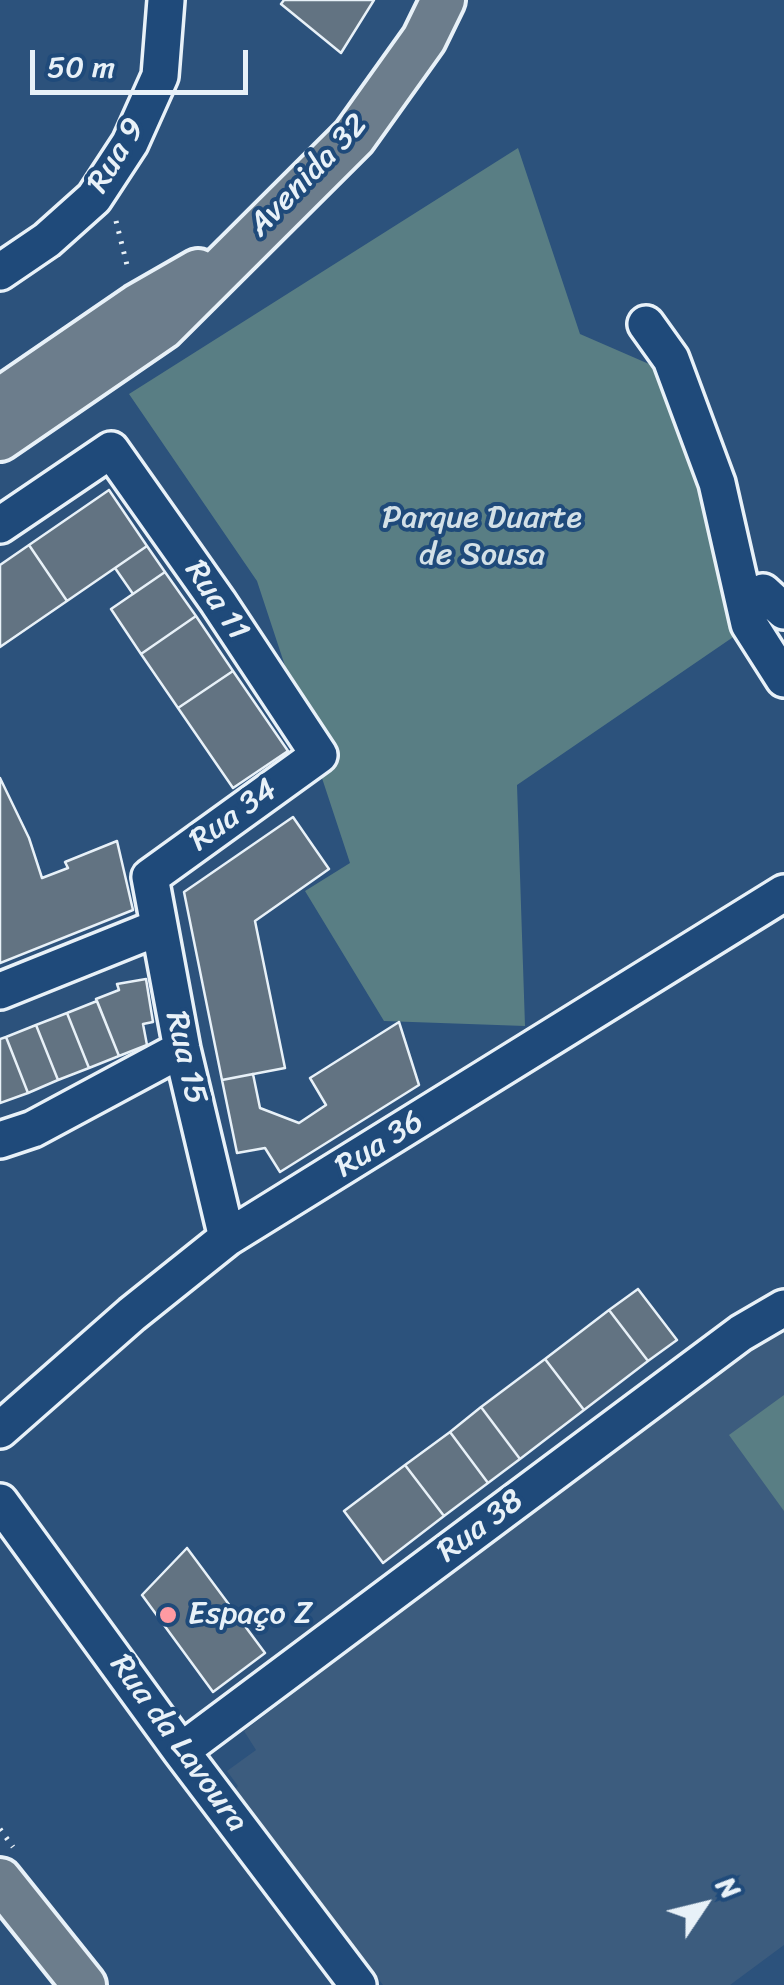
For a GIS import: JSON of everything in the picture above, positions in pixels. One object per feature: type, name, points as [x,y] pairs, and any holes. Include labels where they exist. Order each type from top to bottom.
[{"type":"main road","name":"Avenida 32","points":[[0,440],[162,328],[354,137],[424,39],[442,0]]},
{"type":"main road","name":"Avenida 32","points":[[0,400],[137,306],[238,249]]},
{"type":"main road","points":[[0,1880],[84,1985]]},
{"type":"street","name":"Rua 9","points":[[0,272],[48,240],[94,198],[130,143],[160,76],[166,0]]},
{"type":"street","points":[[646,324],[672,359],[717,483],[749,624],[784,679]]},
{"type":"street","name":"Rua 11","points":[[0,525],[111,450],[319,755]]},
{"type":"street","name":"Rua 34","points":[[150,877],[319,755]]},
{"type":"street","name":"Rua 15","points":[[150,877],[182,1048],[227,1238]]},
{"type":"street","name":"Rua 36","points":[[0,1430],[132,1314],[227,1238],[784,893]]},
{"type":"street","points":[[0,991],[157,928]]},
{"type":"street","points":[[0,1140],[33,1129],[182,1048]]},
{"type":"street","name":"Rua 38","points":[[181,1751],[741,1333],[784,1308]]},
{"type":"street","name":"Rua da Lavoura","points":[[0,1502],[358,1985]]},
{"type":"path","points":[[105,182],[137,306]]},
{"type":"shaded area","points":[[784,1324],[784,1945],[730,1985],[383,1985],[235,1790],[238,1786],[227,1771],[256,1750],[244,1731],[768,1332]]},
{"type":"green space","name":"Parque Duarte de Sousa","points":[[518,148],[580,334],[672,374],[742,631],[517,785],[525,1026],[384,1021],[305,891],[350,863],[257,581],[129,394]]},
{"type":"green space","points":[[784,1395],[784,1511],[729,1435]]},
{"type":"building","points":[[284,0],[374,0],[341,53],[281,4]]},
{"type":"building","points":[[109,490],[147,546],[67,601],[29,545]]},
{"type":"building","points":[[29,545],[67,601],[0,647],[0,565]]},
{"type":"building","points":[[147,546],[165,572],[133,594],[115,568]]},
{"type":"building","points":[[165,572],[196,616],[141,654],[111,609]]},
{"type":"building","points":[[196,616],[233,671],[178,708],[141,654]]},
{"type":"building","points":[[233,671],[288,751],[233,788],[178,708]]},
{"type":"building","points":[[0,778],[29,838],[42,878],[68,868],[65,862],[117,841],[133,910],[0,963]]},
{"type":"building","points":[[293,817],[329,869],[255,921],[285,1068],[222,1080],[184,892]]},
{"type":"building","points":[[146,979],[153,1022],[143,1024],[147,1045],[119,1056],[96,999],[119,990],[117,984]]},
{"type":"building","points":[[97,1001],[119,1056],[89,1068],[67,1013]]},
{"type":"building","points":[[67,1013],[89,1068],[58,1080],[36,1025]]},
{"type":"building","points":[[399,1022],[419,1085],[280,1172],[265,1148],[237,1153],[222,1080],[253,1074],[260,1108],[299,1123],[326,1105],[310,1078]]},
{"type":"building","points":[[36,1025],[58,1080],[28,1093],[6,1037]]},
{"type":"building","points":[[6,1037],[28,1093],[0,1103],[0,1039]]},
{"type":"building","points":[[638,1289],[677,1340],[648,1361],[609,1310]]},
{"type":"building","points":[[609,1310],[648,1361],[584,1410],[545,1359]]},
{"type":"building","points":[[545,1359],[584,1410],[520,1459],[481,1407]]},
{"type":"building","points":[[481,1407],[520,1459],[488,1483],[450,1432]]},
{"type":"building","points":[[450,1432],[488,1483],[444,1516],[405,1465]]},
{"type":"building","points":[[405,1465],[444,1516],[383,1563],[344,1511]]},
{"type":"building","points":[[187,1548],[265,1653],[213,1692],[142,1595]]},
{"type":"place","name":"Espaço Z","points":[[168,1615]]}]
